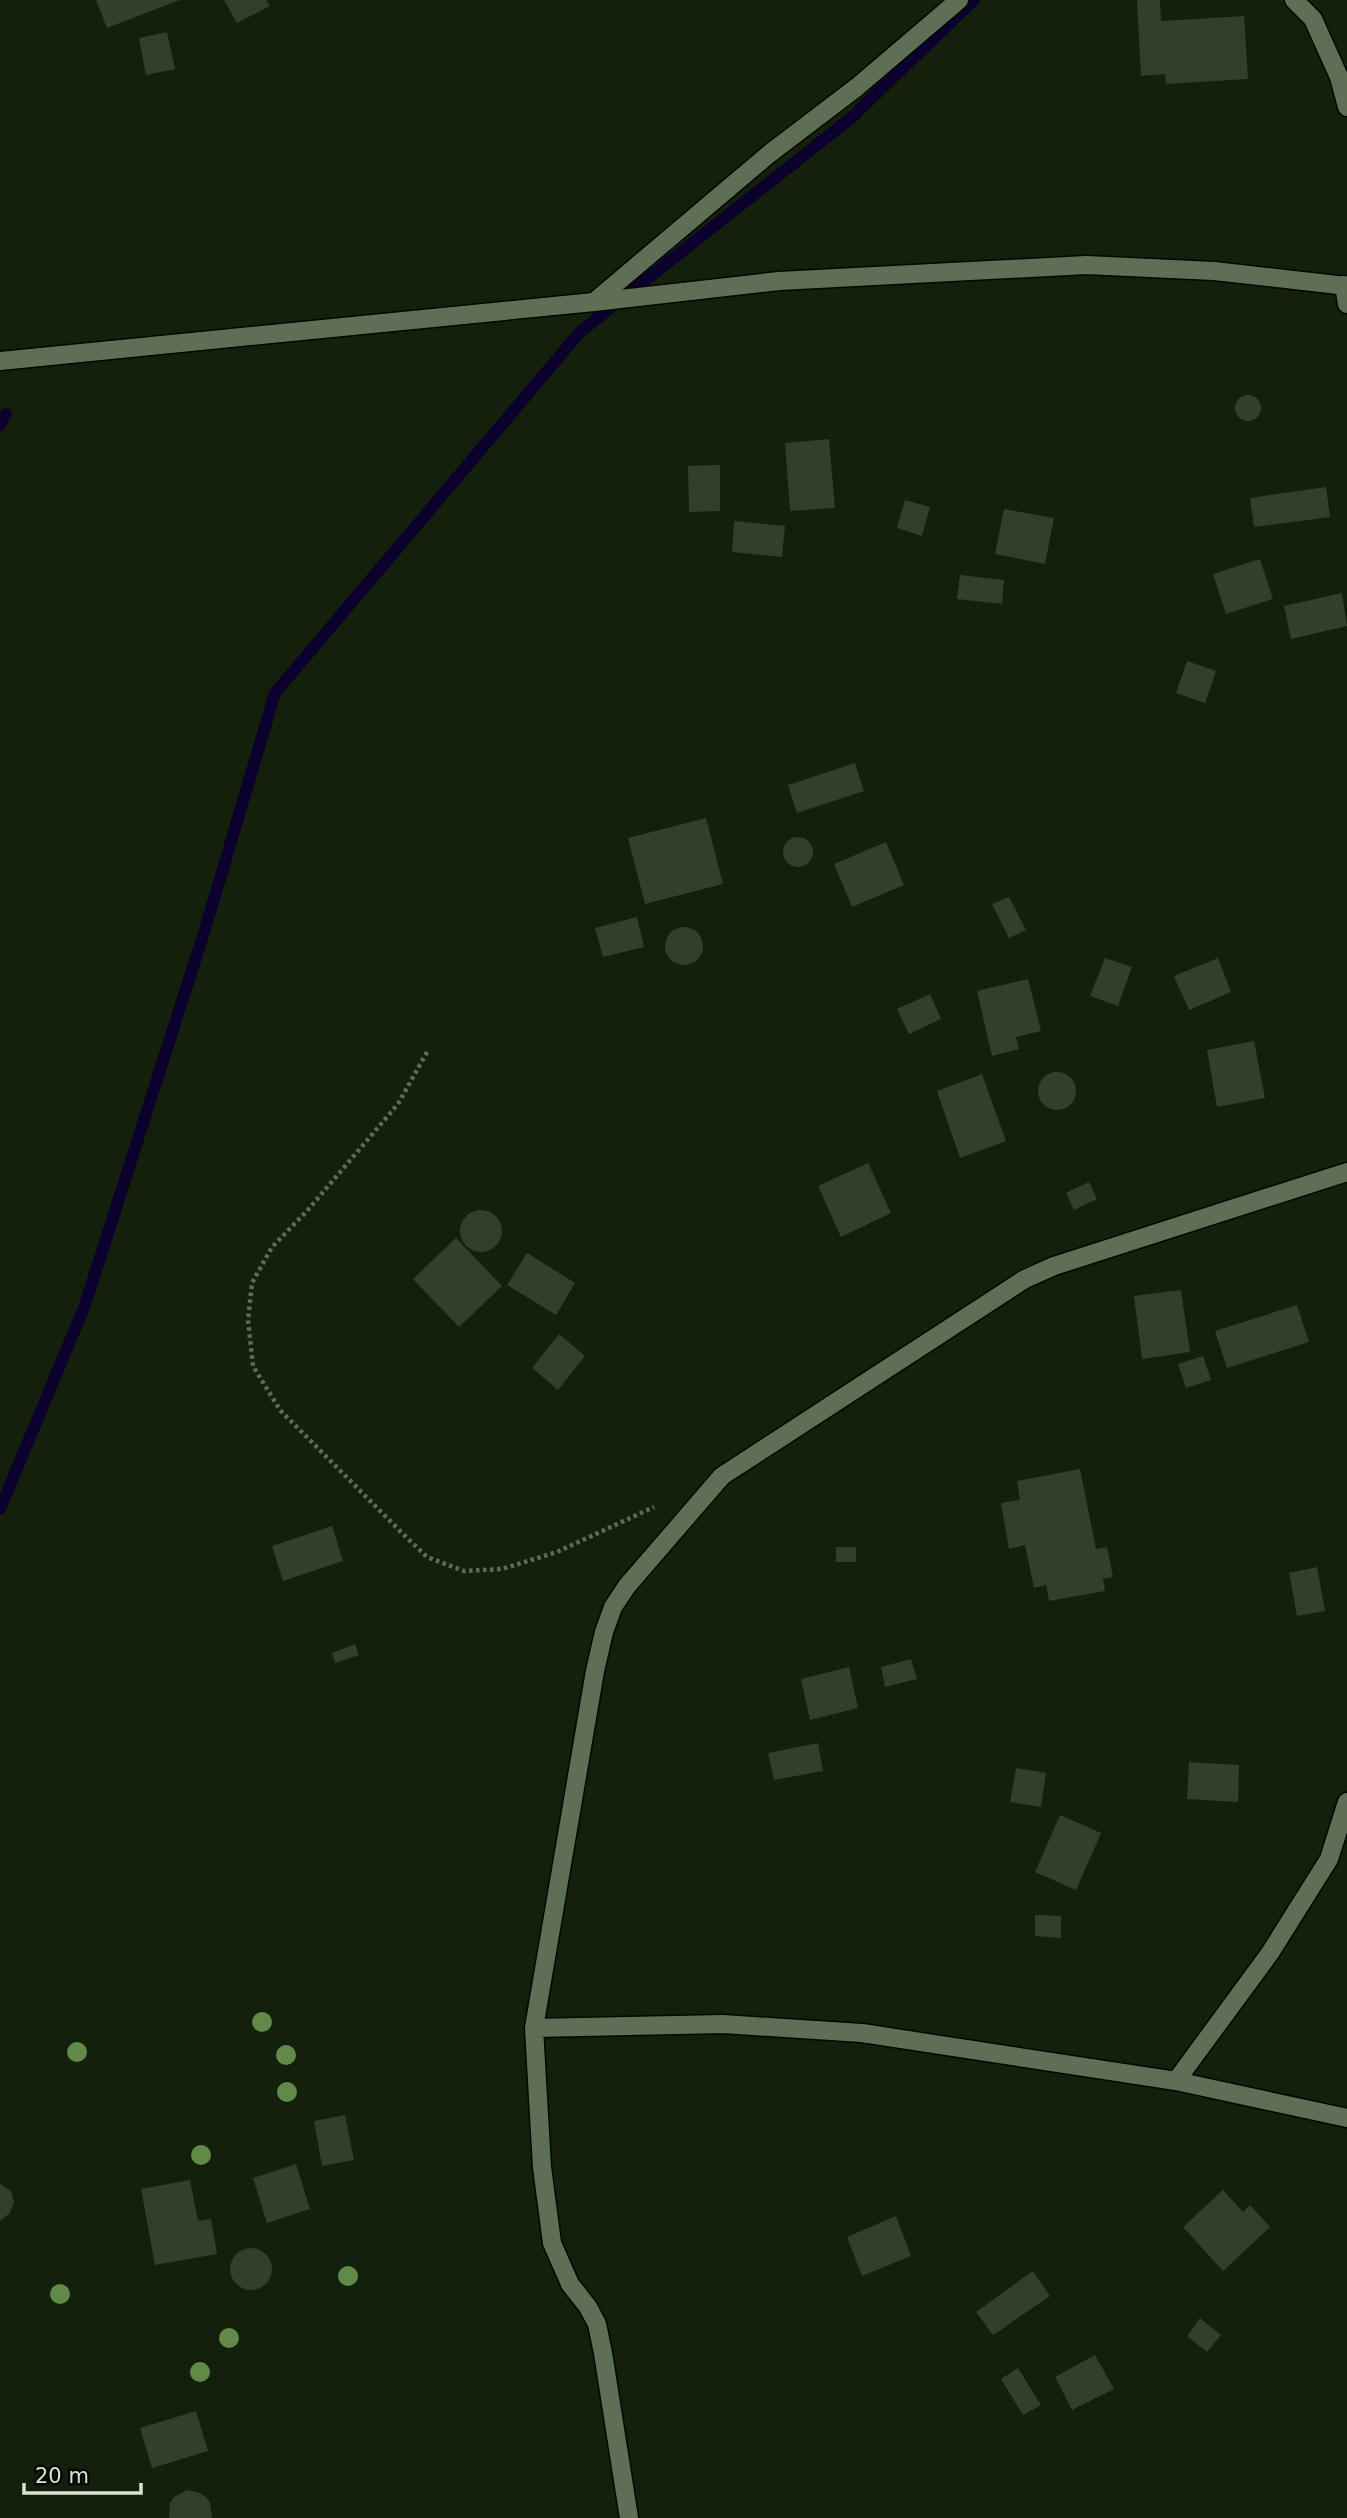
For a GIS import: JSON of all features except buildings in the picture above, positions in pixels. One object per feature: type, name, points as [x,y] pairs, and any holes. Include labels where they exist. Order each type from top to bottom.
[{"type":"street","points":[[594,302],[769,154],[857,87],[959,0]]},
{"type":"street","points":[[1294,0],[1313,19],[1339,77],[1347,107]]},
{"type":"street","points":[[0,361],[779,281],[1086,265],[1214,271],[1346,286],[1347,304]]},
{"type":"street","points":[[629,2518],[597,2324],[588,2306],[570,2284],[552,2243],[542,2167],[534,2028],[592,1685],[604,1632],[613,1607],[626,1586],[722,1476],[1026,1279],[1054,1266],[1347,1172]]},
{"type":"street","points":[[1176,2081],[1270,1953],[1329,1859],[1347,1802]]},
{"type":"street","points":[[534,2028],[723,2024],[862,2033],[1176,2081],[1347,2118]]},
{"type":"path","points":[[427,1052],[398,1104],[272,1247],[252,1283],[248,1320],[253,1366],[280,1410],[401,1533],[428,1556],[464,1571],[502,1569],[557,1552],[659,1505]]},
{"type":"waterway","points":[[0,1509],[85,1305],[206,926],[275,693],[580,332],[851,118],[974,0]]},
{"type":"waterway","points":[[0,425],[6,414]]}]
